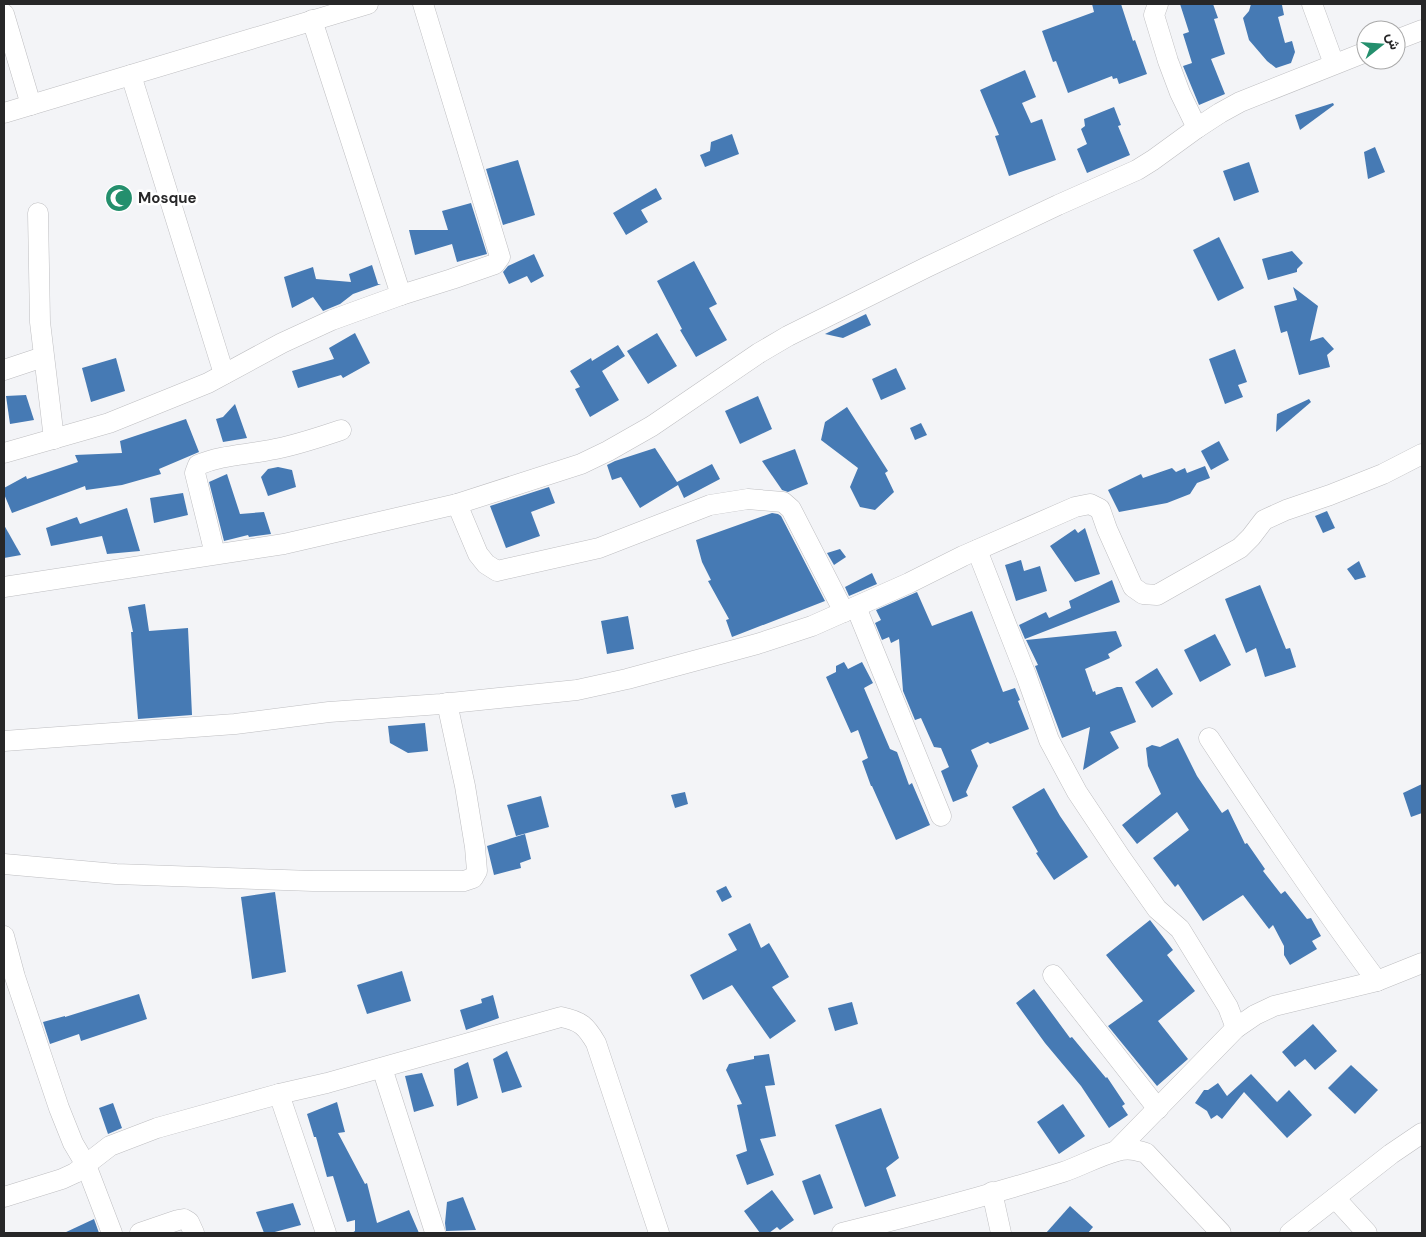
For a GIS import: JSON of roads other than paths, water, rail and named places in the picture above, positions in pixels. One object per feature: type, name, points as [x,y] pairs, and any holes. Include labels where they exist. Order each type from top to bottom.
[{"type":"street","points":[[4,113],[368,4]]},
{"type":"street","points":[[4,453],[109,422],[208,384],[282,343],[332,320],[400,295],[495,264],[500,257],[423,4]]},
{"type":"street","points":[[1158,4],[1154,15],[1168,61],[1180,93],[1197,128]]},
{"type":"street","points":[[1312,4],[1334,64]]},
{"type":"street","points":[[4,14],[31,105]]},
{"type":"street","points":[[312,20],[400,295]]},
{"type":"street","points":[[1406,36],[1422,30]]},
{"type":"street","points":[[4,587],[284,544],[457,504],[581,464],[652,426],[759,353],[788,336],[936,263],[1137,170],[1197,128],[1240,102],[1356,56]]},
{"type":"street","points":[[131,74],[224,374]]},
{"type":"street","points":[[38,212],[40,322],[54,439]]},
{"type":"street","points":[[4,370],[43,357]]},
{"type":"street","points":[[215,554],[195,473],[198,465],[206,461],[270,450],[341,430]]},
{"type":"street","points":[[4,741],[235,724],[329,712],[577,690],[627,679],[757,644],[812,626],[909,583],[977,550],[1075,508],[1090,504],[1100,509],[1133,587],[1144,594],[1157,595],[1240,548],[1264,520],[1383,474],[1422,454]]},
{"type":"street","points":[[457,504],[478,554],[486,564],[497,571],[599,548],[710,505],[748,499],[783,502],[791,509],[850,610],[941,816]]},
{"type":"street","points":[[977,550],[1026,675],[1049,740],[1077,792],[1157,909],[1180,929],[1228,1007],[1236,1028]]},
{"type":"street","points":[[4,864],[116,874],[303,881],[464,881],[473,878],[477,870],[475,847],[465,786],[447,703]]},
{"type":"street","points":[[1209,738],[1254,808],[1333,922],[1377,981]]},
{"type":"street","points":[[4,936],[59,1108],[73,1143],[86,1165],[112,1233]]},
{"type":"street","points":[[1116,1151],[1236,1028],[1255,1015],[1274,1006],[1377,981],[1422,964]]},
{"type":"street","points":[[1053,975],[1158,1109]]},
{"type":"street","points":[[4,1198],[62,1179],[75,1173],[110,1146],[157,1128],[279,1094],[328,1083],[561,1017],[576,1020],[588,1031],[596,1043],[659,1233]]},
{"type":"street","points":[[382,1068],[435,1232]]},
{"type":"street","points":[[279,1094],[326,1233]]},
{"type":"street","points":[[1290,1233],[1391,1154],[1422,1133]]},
{"type":"street","points":[[842,1233],[903,1218],[1064,1171],[1116,1151],[1132,1149],[1146,1154],[1221,1233]]},
{"type":"street","points":[[992,1192],[1002,1233]]},
{"type":"street","points":[[1335,1198],[1367,1233]]},
{"type":"street","points":[[140,1233],[178,1220],[189,1222],[194,1233]]},
{"type":"place","name":"Mosque","points":[[119,198]]}]
